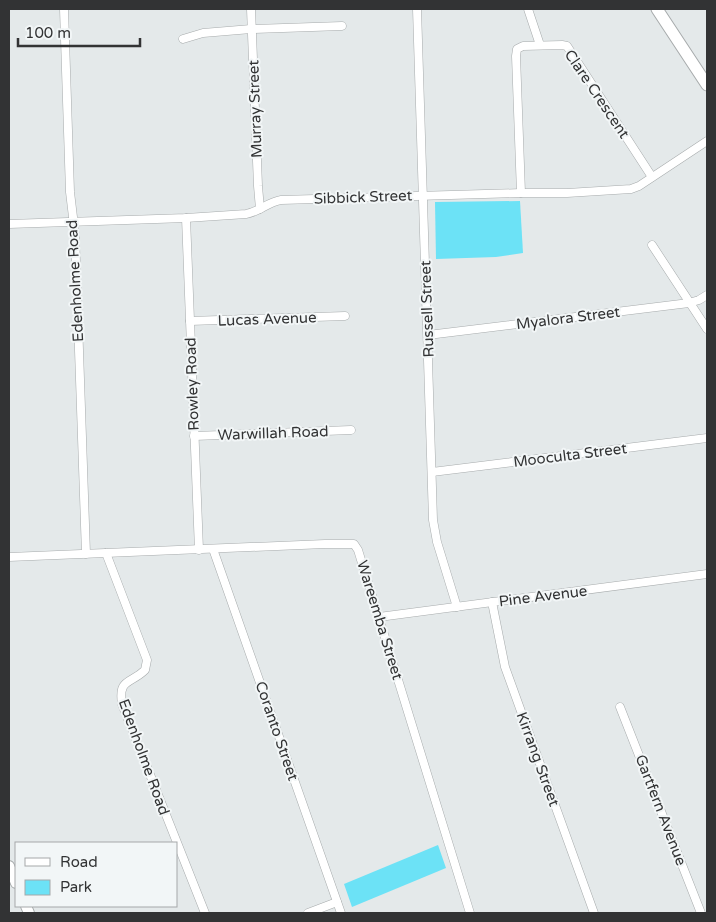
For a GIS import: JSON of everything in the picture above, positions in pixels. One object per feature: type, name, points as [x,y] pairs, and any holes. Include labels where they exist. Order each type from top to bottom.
[{"type":"main road","points":[[657,9],[707,85]]},
{"type":"main road","points":[[9,866],[15,881]]},
{"type":"street","name":"Edenholme Road","points":[[64,9],[86,554]]},
{"type":"street","name":"Murray Street","points":[[251,9],[260,209]]},
{"type":"street","name":"Russell Street","points":[[417,9],[435,534],[457,607]]},
{"type":"street","points":[[528,9],[540,45]]},
{"type":"street","points":[[183,39],[203,33],[342,26]]},
{"type":"street","name":"Clare Crescent","points":[[521,192],[516,56],[518,50],[523,46],[567,46],[652,177]]},
{"type":"street","name":"Sibbick Street","points":[[9,224],[246,214],[254,212],[270,202],[281,200],[521,192],[567,193],[631,189],[639,186],[707,141]]},
{"type":"street","name":"Rowley Road","points":[[186,218],[199,550]]},
{"type":"street","points":[[652,244],[707,330]]},
{"type":"street","name":"Myalora Street","points":[[428,335],[689,303],[707,295]]},
{"type":"street","name":"Lucas Avenue","points":[[190,321],[344,316]]},
{"type":"street","name":"Warwillah Road","points":[[194,436],[351,430]]},
{"type":"street","name":"Mooculta Street","points":[[432,472],[707,438]]},
{"type":"street","name":"Wareemba Street","points":[[9,557],[354,544],[358,550],[470,913]]},
{"type":"street","name":"Coranto Street","points":[[213,549],[341,913]]},
{"type":"street","name":"Edenholme Road","points":[[106,553],[147,660],[145,670],[122,686],[120,696],[177,842]]},
{"type":"street","name":"Pine Avenue","points":[[379,617],[707,574]]},
{"type":"street","name":"Kirrang Street","points":[[492,602],[505,667],[594,913]]},
{"type":"street","name":"Gartfern Avenue","points":[[620,707],[701,913]]},
{"type":"street","name":"Edenholme Road","points":[[178,845],[205,913]]},
{"type":"street","points":[[308,913],[337,902]]},
{"type":"green space","points":[[520,201],[523,253],[496,257],[436,259],[435,202]]},
{"type":"green space","points":[[438,845],[446,868],[352,907],[344,884]]}]
